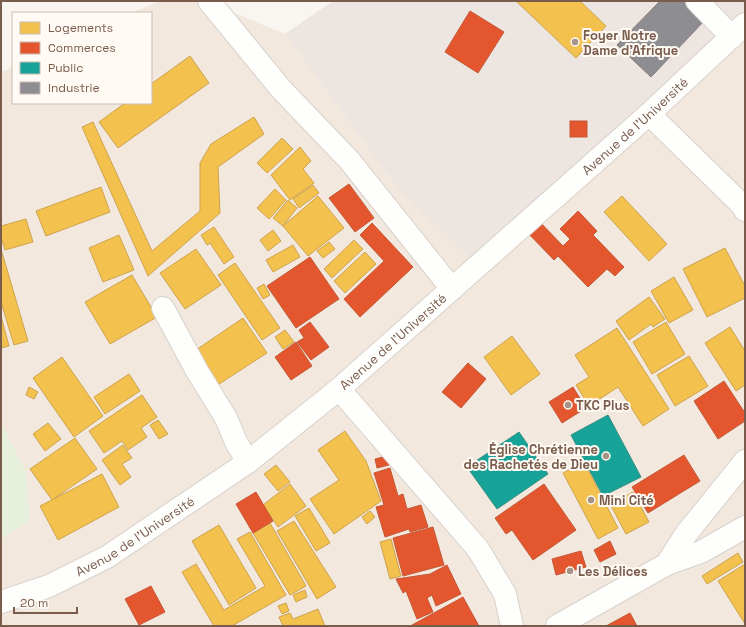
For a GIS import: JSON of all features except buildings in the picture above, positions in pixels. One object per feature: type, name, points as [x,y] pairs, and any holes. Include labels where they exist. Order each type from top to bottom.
[{"type":"street","points":[[209,1],[280,88],[349,160],[452,289]]},
{"type":"street","points":[[697,1],[738,30]]},
{"type":"street","name":"Avenue de l'Université","points":[[1,602],[49,586],[107,557],[248,462],[339,389],[649,114],[738,30]]},
{"type":"street","points":[[649,114],[744,205]]},
{"type":"street","points":[[163,308],[197,371],[226,418],[236,442],[248,462]]},
{"type":"street","points":[[339,389],[478,548],[505,594],[512,626]]},
{"type":"street","points":[[667,564],[686,534],[745,461]]},
{"type":"street","points":[[557,626],[667,564],[700,552],[745,527]]},
{"type":"shaded area","points":[[159,1],[205,1],[285,34],[393,182],[745,24],[745,626],[1,626],[1,72],[12,67],[12,104],[152,104],[152,12],[134,12]]},
{"type":"shaded area","points":[[333,1],[745,1],[745,24],[478,266],[393,182],[285,34]]},
{"type":"green space","points":[[1,423],[26,471],[30,521],[1,539]]},
{"type":"place","name":"Foyer Notre Dame d'Afrique","points":[[575,42]]},
{"type":"place","name":"TKC Plus","points":[[568,405]]},
{"type":"place","name":"Église Chrétienne des Rachetés de Dieu","points":[[606,456]]},
{"type":"place","name":"Mini Cité","points":[[591,500]]},
{"type":"place","name":"Les Délices","points":[[570,571]]}]
